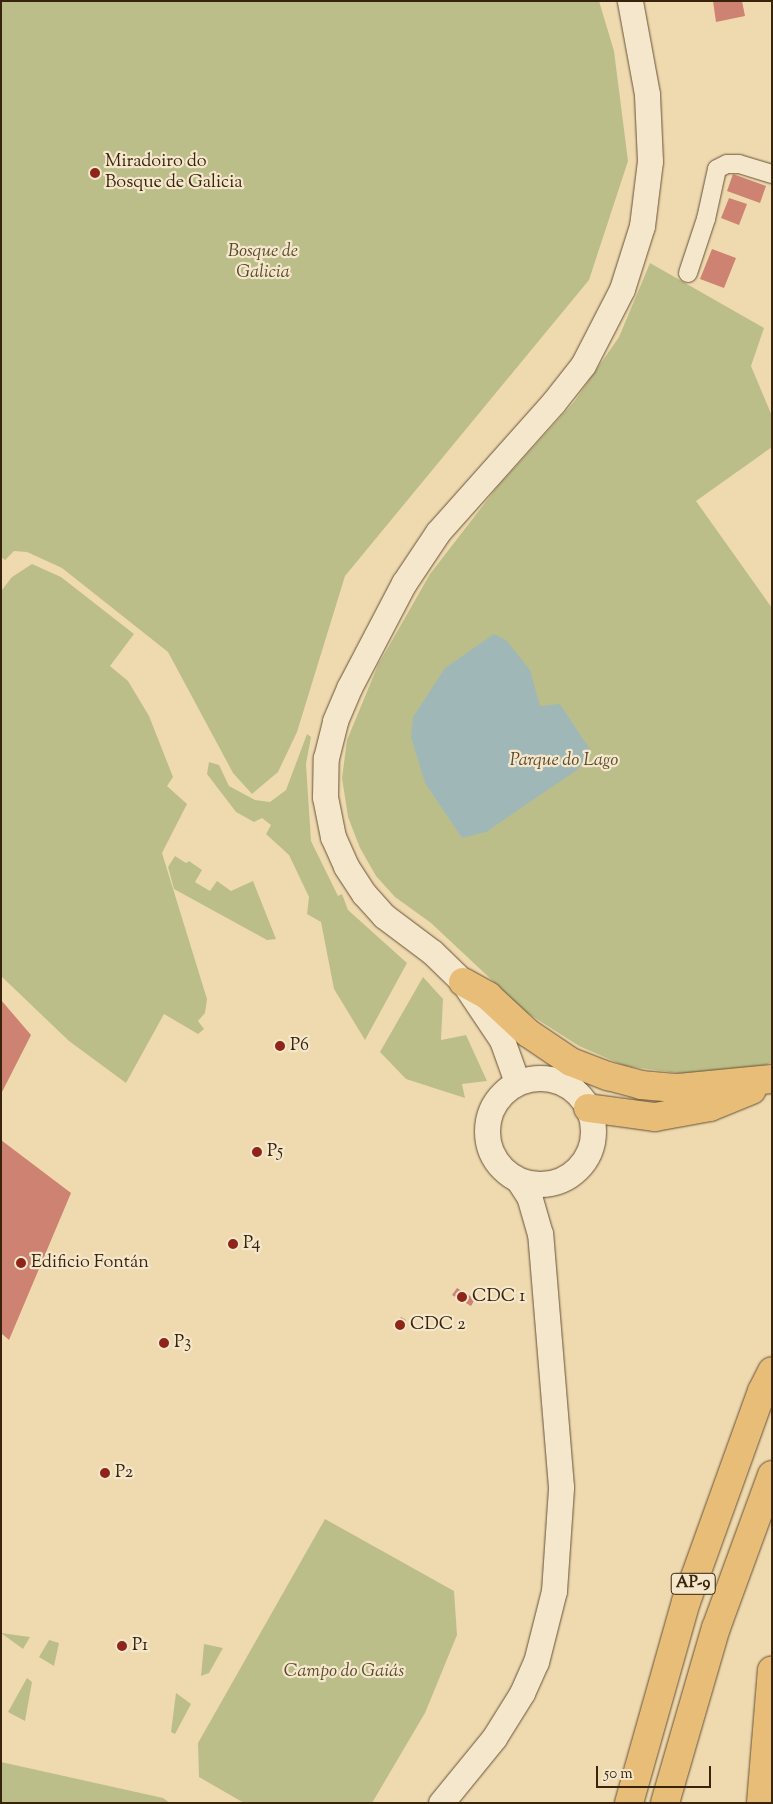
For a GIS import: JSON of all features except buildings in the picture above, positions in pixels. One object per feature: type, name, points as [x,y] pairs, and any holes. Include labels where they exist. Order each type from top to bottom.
[{"type":"highway","points":[[463,982],[488,996],[528,1033],[571,1062],[608,1076],[641,1085],[678,1088],[772,1081]]},
{"type":"highway","points":[[588,1108],[655,1117],[710,1107],[772,1081]]},
{"type":"highway","name":"AP-9","points":[[629,1803],[686,1602],[762,1392],[772,1371]]},
{"type":"highway","name":"AP-9","points":[[664,1803],[716,1628],[772,1475]]},
{"type":"highway","points":[[761,1803],[772,1670]]},
{"type":"street","points":[[517,1082],[502,1040],[463,982],[432,952],[384,916],[364,894],[346,866],[333,837],[325,797],[326,758],[336,722],[349,688],[404,583],[438,532],[553,403],[583,365],[622,289],[642,226],[650,160],[646,94],[630,1]]},
{"type":"street","points":[[688,273],[706,219],[717,169],[728,164],[739,164],[772,174]]},
{"type":"street","points":[[540,1234],[554,1196],[566,1178],[579,1168],[593,1140],[588,1108],[566,1084],[533,1078],[517,1082],[502,1093],[491,1108],[486,1125],[487,1143],[494,1159],[505,1172],[519,1180],[534,1184],[566,1178]]},
{"type":"street","points":[[443,1801],[494,1738],[522,1693],[536,1662],[554,1591],[561,1487],[540,1234],[530,1198],[519,1180]]},
{"type":"green space","name":"Bosque de Galicia","points":[[1,1],[599,1],[614,51],[628,161],[589,280],[345,576],[297,732],[278,772],[252,794],[233,773],[168,652],[62,568],[27,552],[14,551],[5,560],[1,557]]},
{"type":"green space","name":"Parque do Lago","points":[[650,263],[764,328],[751,366],[772,416],[772,447],[696,501],[772,608],[772,1062],[760,1068],[685,1074],[625,1066],[579,1046],[526,1012],[431,923],[395,897],[376,876],[360,848],[348,817],[342,778],[347,740],[378,665],[430,574],[498,486],[574,402],[619,337]]},
{"type":"green space","points":[[32,564],[61,577],[134,634],[110,666],[128,681],[149,716],[173,777],[167,786],[187,804],[162,853],[207,999],[205,1013],[198,1021],[204,1029],[198,1034],[164,1014],[126,1083],[69,1041],[1,976],[1,591],[12,577]]},
{"type":"green space","points":[[307,734],[311,737],[306,764],[311,841],[338,896],[342,894],[348,910],[407,963],[365,1040],[334,989],[321,922],[307,914],[309,897],[289,855],[266,834],[271,825],[262,818],[254,822],[236,812],[207,774],[209,762],[219,765],[229,786],[255,800],[270,802],[286,790]]},
{"type":"green space","points":[[175,856],[186,863],[189,861],[202,870],[195,882],[210,891],[217,881],[231,891],[253,881],[276,939],[267,940],[174,889],[168,867]]},
{"type":"green space","points":[[423,977],[443,999],[441,1040],[466,1035],[487,1081],[462,1084],[465,1098],[406,1079],[380,1052]]},
{"type":"green space","name":"Campo do Gaiás","points":[[325,1519],[454,1591],[457,1635],[425,1713],[372,1803],[244,1803],[199,1777],[198,1743]]},
{"type":"green space","points":[[1,1633],[30,1637],[23,1649]]},
{"type":"green space","points":[[49,1640],[59,1643],[54,1666],[39,1657]]},
{"type":"green space","points":[[204,1644],[223,1648],[209,1673],[201,1676]]},
{"type":"green space","points":[[27,1678],[32,1682],[25,1721],[8,1712]]},
{"type":"green space","points":[[176,1693],[191,1704],[175,1734],[171,1732]]},
{"type":"green space","points":[[1,1762],[163,1798],[170,1803],[1,1803]]},
{"type":"water","points":[[494,634],[506,640],[530,670],[540,706],[560,704],[591,751],[577,770],[486,832],[462,838],[425,783],[411,737],[413,717],[445,668]]},
{"type":"place","name":"Miradoiro do Bosque de Galicia","points":[[95,173]]},
{"type":"place","name":"P6","points":[[280,1046]]},
{"type":"place","name":"P5","points":[[257,1152]]},
{"type":"place","name":"P4","points":[[233,1244]]},
{"type":"place","name":"Edificio Fontán","points":[[21,1263]]},
{"type":"place","name":"CDC 1","points":[[462,1297]]},
{"type":"place","name":"CDC 2","points":[[400,1325]]},
{"type":"place","name":"P3","points":[[164,1343]]},
{"type":"place","name":"P2","points":[[105,1473]]},
{"type":"place","name":"P1","points":[[122,1646]]}]
